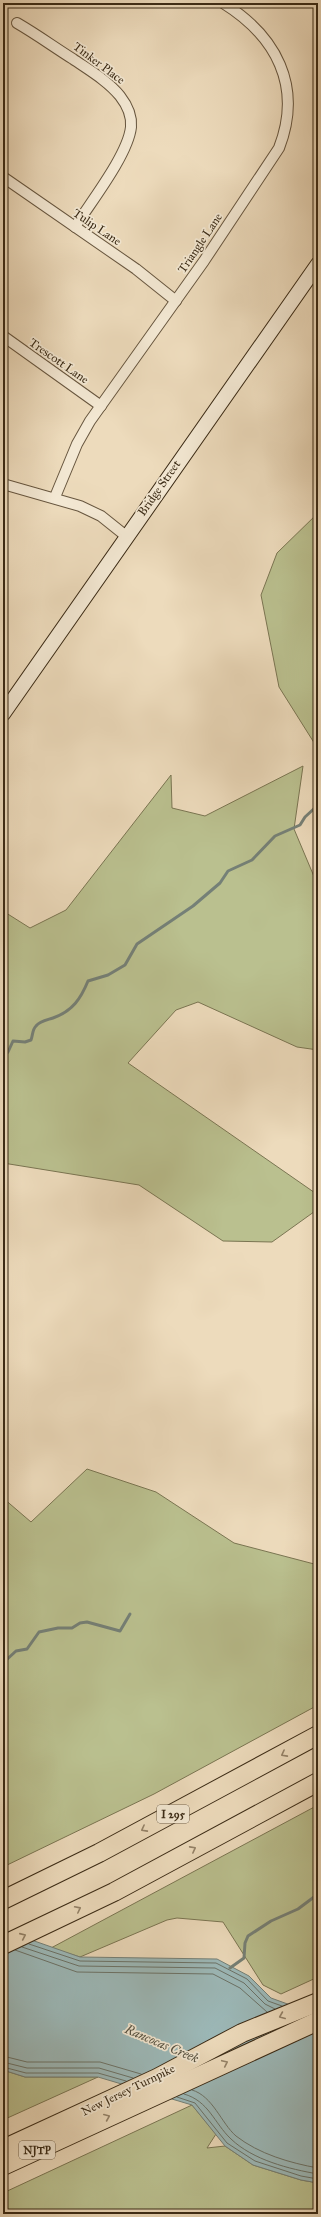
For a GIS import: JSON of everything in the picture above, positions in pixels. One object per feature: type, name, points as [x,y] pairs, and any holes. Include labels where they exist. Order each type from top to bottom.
[{"type":"highway","name":"I 295","points":[[3,1900],[99,1853],[318,1736]]},
{"type":"highway","points":[[3,1945],[44,1927],[114,1892],[318,1782]]},
{"type":"highway","name":"New Jersey Turnpike","points":[[3,2149],[157,2078],[242,2034],[318,2002]]},
{"type":"highway","name":"New Jersey Turnpike","points":[[3,2166],[71,2133],[318,2021]]},
{"type":"main road","name":"Bridge Street","points":[[3,714],[126,536],[318,264]]},
{"type":"street","name":"Triangle Lane","points":[[55,498],[83,432],[176,301],[264,172],[279,148],[285,134],[287,90],[279,63],[266,39],[257,29],[247,19],[223,3]]},
{"type":"street","name":"Tinker Place","points":[[17,23],[102,79],[120,95],[130,116],[131,127],[128,139],[118,159],[75,227]]},
{"type":"street","name":"Tulip Lane","points":[[3,177],[136,269],[176,301]]},
{"type":"street","name":"Trescott Lane","points":[[3,336],[101,406]]},
{"type":"street","points":[[3,484],[80,506],[101,516],[126,536]]},
{"type":"green space","points":[[318,513],[318,749],[279,687],[261,595],[277,553]]},
{"type":"green space","points":[[303,766],[294,829],[318,886],[318,1050],[297,1047],[198,1002],[176,1010],[128,1063],[318,1195],[318,1209],[272,1242],[223,1241],[139,1185],[3,1163],[3,911],[30,928],[66,910],[171,775],[172,808],[205,816]]},
{"type":"green space","points":[[87,1469],[156,1492],[234,1543],[318,1565],[318,1705],[154,1794],[3,1867],[3,1498],[31,1522]]},
{"type":"green space","points":[[318,1805],[318,1977],[281,1994],[263,1985],[223,1922],[177,1918],[167,1920],[80,1957],[51,1948]]},
{"type":"green space","points":[[3,2070],[25,2077],[98,2077],[3,2120]]},
{"type":"green space","points":[[192,2105],[216,2134],[207,2148],[225,2146],[253,2165],[301,2180],[318,2183],[318,2214],[302,2214],[300,2212],[295,2214],[3,2214],[3,2193]]},
{"type":"water","name":"Rancocas Creek","points":[[3,1930],[80,1957],[217,1959],[249,1976],[271,1998],[318,2015],[318,2183],[301,2180],[253,2165],[225,2146],[192,2105],[98,2077],[25,2077],[3,2070]]},
{"type":"waterway","points":[[3,1056],[8,1052],[13,1041],[25,1042],[31,1040],[34,1029],[38,1024],[60,1015],[71,1008],[79,998],[88,981],[108,975],[125,965],[137,944],[193,906],[220,883],[228,871],[252,860],[275,836],[300,825],[305,817],[318,805]]},
{"type":"waterway","points":[[3,1663],[16,1651],[27,1649],[39,1632],[58,1628],[72,1628],[80,1623],[87,1622],[120,1631],[130,1614]]},
{"type":"waterway","points":[[230,1968],[244,1958],[245,1943],[248,1936],[271,1921],[298,1909],[318,1894]]}]
